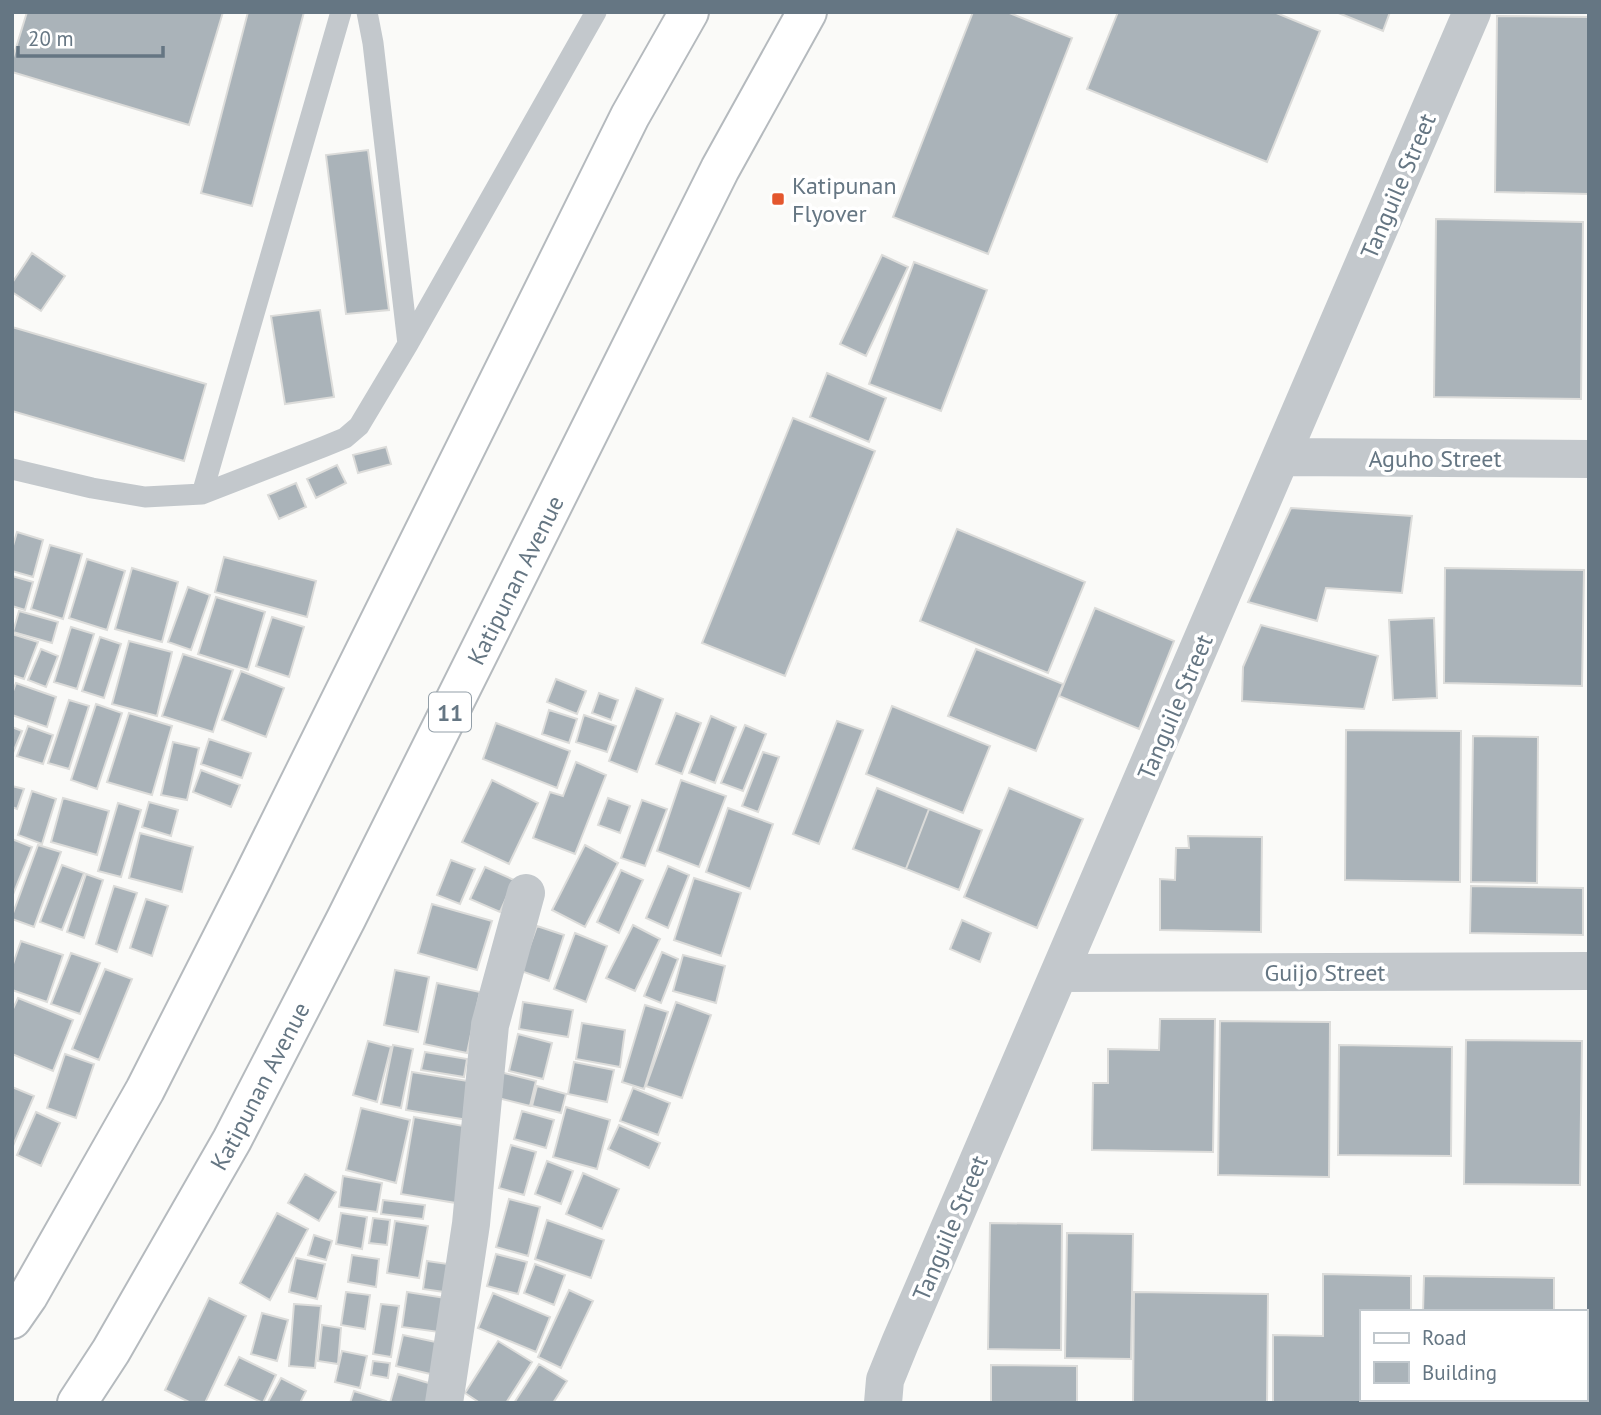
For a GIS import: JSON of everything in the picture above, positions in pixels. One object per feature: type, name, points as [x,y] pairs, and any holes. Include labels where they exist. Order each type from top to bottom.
[{"type":"main road","points":[[12,1319],[28,1296],[145,1090],[629,116],[689,12]]},
{"type":"main road","name":"Katipunan Avenue","points":[[77,1403],[111,1352],[232,1140],[346,919],[720,169],[807,12]]},
{"type":"street","name":"Tanguile Street","points":[[883,1403],[885,1380],[900,1343],[1472,12]]},
{"type":"street","name":"Aguho Street","points":[[1281,457],[1589,458]]},
{"type":"street","points":[[444,1403],[471,1224],[490,1025],[526,893]]},
{"type":"street","name":"Guijo Street","points":[[1060,973],[1589,971]]},
{"type":"lane","points":[[202,494],[341,12]]},
{"type":"lane","points":[[367,12],[373,43],[408,344]]},
{"type":"lane","points":[[12,468],[92,488],[145,497],[202,494],[345,438],[359,426],[408,344],[596,12]]},
{"type":"building","points":[[27,12],[223,12],[189,125],[12,72],[12,61]]},
{"type":"building","points":[[248,12],[304,12],[252,206],[201,193]]},
{"type":"building","points":[[973,12],[1007,12],[1072,38],[988,254],[893,217]]},
{"type":"building","points":[[1118,12],[1274,12],[1320,31],[1267,162],[1087,89]]},
{"type":"building","points":[[1336,12],[1390,12],[1383,31]]},
{"type":"building","points":[[1497,16],[1589,17],[1589,194],[1495,192]]},
{"type":"building","points":[[368,150],[389,310],[346,314],[326,155]]},
{"type":"building","points":[[1436,219],[1583,222],[1581,399],[1434,397]]},
{"type":"building","points":[[32,253],[65,276],[41,311],[12,292],[12,283]]},
{"type":"building","points":[[882,255],[908,267],[866,356],[840,344]]},
{"type":"building","points":[[914,262],[987,290],[941,411],[869,384]]},
{"type":"building","points":[[320,310],[334,397],[285,404],[271,316]]},
{"type":"building","points":[[12,327],[206,384],[184,461],[12,411]]},
{"type":"building","points":[[827,373],[886,398],[869,442],[810,417]]},
{"type":"building","points":[[793,418],[875,451],[785,676],[702,643]]},
{"type":"building","points":[[386,447],[391,464],[358,473],[353,455]]},
{"type":"building","points":[[337,465],[346,483],[316,498],[307,479]]},
{"type":"building","points":[[296,483],[306,507],[279,519],[268,495]]},
{"type":"building","points":[[1291,508],[1412,516],[1402,593],[1326,588],[1317,621],[1248,602]]},
{"type":"building","points":[[957,529],[1085,582],[1048,673],[920,621]]},
{"type":"building","points":[[17,532],[43,540],[33,577],[12,571],[12,549]]},
{"type":"building","points":[[50,545],[82,554],[63,619],[31,609]]},
{"type":"building","points":[[224,557],[316,581],[307,617],[215,592]]},
{"type":"building","points":[[87,559],[125,571],[107,630],[69,618]]},
{"type":"building","points":[[132,568],[178,582],[162,642],[115,629]]},
{"type":"building","points":[[1445,568],[1584,570],[1582,686],[1444,683]]},
{"type":"building","points":[[12,576],[33,582],[25,610],[12,606]]},
{"type":"building","points":[[188,587],[210,595],[191,650],[168,642]]},
{"type":"building","points":[[216,597],[265,612],[248,670],[198,654]]},
{"type":"building","points":[[1095,608],[1174,641],[1139,729],[1059,696]]},
{"type":"building","points":[[19,611],[58,622],[52,643],[13,632]]},
{"type":"building","points":[[272,617],[304,627],[289,677],[256,666]]},
{"type":"building","points":[[1434,618],[1437,698],[1393,700],[1389,620]]},
{"type":"building","points":[[1261,625],[1378,656],[1364,709],[1242,701],[1243,667]]},
{"type":"building","points":[[71,627],[94,634],[77,689],[54,682]]},
{"type":"building","points":[[12,634],[38,642],[24,679],[12,675]]},
{"type":"building","points":[[100,637],[121,644],[104,698],[82,691]]},
{"type":"building","points":[[129,641],[172,652],[157,716],[112,704]]},
{"type":"building","points":[[41,649],[58,656],[46,687],[28,680]]},
{"type":"building","points":[[976,649],[1063,684],[1036,751],[948,716]]},
{"type":"building","points":[[183,654],[233,670],[213,732],[162,716]]},
{"type":"building","points":[[241,671],[284,688],[266,737],[222,720]]},
{"type":"building","points":[[556,679],[586,691],[577,714],[547,702]]},
{"type":"building","points":[[16,683],[56,697],[47,727],[12,715],[12,694]]},
{"type":"building","points":[[636,688],[663,699],[637,772],[609,761]]},
{"type":"building","points":[[599,693],[618,700],[611,720],[592,713]]},
{"type":"building","points":[[69,700],[89,706],[69,769],[48,763]]},
{"type":"building","points":[[96,704],[122,713],[97,789],[71,780]]},
{"type":"building","points":[[892,706],[990,746],[963,813],[866,774]]},
{"type":"building","points":[[549,710],[577,719],[569,743],[542,734]]},
{"type":"building","points":[[129,713],[172,726],[152,795],[107,782]]},
{"type":"building","points":[[676,713],[701,723],[682,774],[656,764]]},
{"type":"building","points":[[584,715],[616,726],[607,752],[576,742]]},
{"type":"building","points":[[711,716],[736,727],[715,783],[689,773]]},
{"type":"building","points":[[837,721],[863,730],[819,844],[793,834]]},
{"type":"building","points":[[496,723],[570,751],[557,788],[483,759]]},
{"type":"building","points":[[745,725],[766,734],[743,791],[721,783]]},
{"type":"building","points":[[28,726],[53,735],[43,764],[17,756]]},
{"type":"building","points":[[12,727],[22,731],[12,755]]},
{"type":"building","points":[[1346,730],[1461,731],[1460,882],[1345,880]]},
{"type":"building","points":[[1473,736],[1538,737],[1537,883],[1471,882]]},
{"type":"building","points":[[209,739],[251,753],[242,778],[201,764]]},
{"type":"building","points":[[173,742],[199,748],[187,800],[161,795]]},
{"type":"building","points":[[763,752],[779,757],[758,812],[742,806]]},
{"type":"building","points":[[576,762],[606,775],[575,854],[533,838],[550,792],[563,796]]},
{"type":"building","points":[[201,770],[240,785],[231,807],[193,792]]},
{"type":"building","points":[[492,780],[538,803],[509,864],[462,842]]},
{"type":"building","points":[[681,780],[726,796],[699,867],[657,851]]},
{"type":"building","points":[[12,786],[24,789],[17,809],[12,807]]},
{"type":"building","points":[[877,788],[929,809],[906,869],[853,849]]},
{"type":"building","points":[[1009,788],[1083,819],[1037,928],[964,897]]},
{"type":"building","points":[[32,791],[56,799],[42,844],[18,835]]},
{"type":"building","points":[[63,798],[109,811],[97,855],[51,842]]},
{"type":"building","points":[[608,798],[630,806],[620,833],[598,825]]},
{"type":"building","points":[[642,800],[667,809],[645,866],[621,858]]},
{"type":"building","points":[[149,802],[178,810],[171,836],[142,827]]},
{"type":"building","points":[[118,803],[141,810],[121,877],[98,871]]},
{"type":"building","points":[[728,808],[773,824],[750,889],[706,872]]},
{"type":"building","points":[[929,809],[982,830],[959,890],[906,869]]},
{"type":"building","points":[[140,833],[193,847],[182,892],[129,878]]},
{"type":"building","points":[[1188,836],[1262,837],[1261,932],[1160,930],[1160,879],[1175,880],[1176,848],[1189,848]]},
{"type":"building","points":[[12,839],[32,847],[12,897]]},
{"type":"building","points":[[38,845],[61,852],[34,927],[12,919],[12,916]]},
{"type":"building","points":[[585,845],[618,863],[585,927],[552,910]]},
{"type":"building","points":[[451,860],[475,869],[460,904],[437,895]]},
{"type":"building","points":[[62,865],[84,873],[62,930],[40,922]]},
{"type":"building","points":[[668,866],[689,875],[668,928],[646,918]]},
{"type":"building","points":[[485,867],[514,880],[500,912],[470,899]]},
{"type":"building","points":[[621,870],[643,880],[619,933],[597,922]]},
{"type":"building","points":[[86,874],[103,880],[84,938],[67,932]]},
{"type":"building","points":[[694,878],[741,893],[721,956],[674,940]]},
{"type":"building","points":[[114,886],[137,893],[117,952],[96,944]]},
{"type":"building","points":[[1471,886],[1583,888],[1583,935],[1470,933]]},
{"type":"building","points":[[146,899],[168,906],[152,956],[130,948]]},
{"type":"building","points":[[432,904],[492,921],[477,970],[418,953]]},
{"type":"building","points":[[962,920],[991,933],[980,962],[950,949]]},
{"type":"building","points":[[633,925],[660,939],[635,991],[606,978]]},
{"type":"building","points":[[537,926],[564,935],[549,981],[521,971]]},
{"type":"building","points":[[575,933],[607,946],[586,1002],[554,989]]},
{"type":"building","points":[[21,941],[63,955],[47,1002],[12,990],[12,967]]},
{"type":"building","points":[[662,952],[678,959],[661,1003],[644,996]]},
{"type":"building","points":[[71,953],[100,963],[80,1014],[51,1004]]},
{"type":"building","points":[[683,955],[725,966],[716,1003],[673,991]]},
{"type":"building","points":[[105,969],[132,979],[99,1060],[72,1049]]},
{"type":"building","points":[[395,970],[429,977],[418,1032],[384,1025]]},
{"type":"building","points":[[437,983],[480,992],[467,1053],[424,1044]]},
{"type":"building","points":[[18,998],[73,1020],[53,1071],[12,1054],[12,1011]]},
{"type":"building","points":[[523,1002],[573,1010],[568,1037],[519,1029]]},
{"type":"building","points":[[676,1002],[711,1015],[682,1098],[646,1086]]},
{"type":"building","points":[[645,1005],[668,1012],[644,1089],[622,1082]]},
{"type":"building","points":[[1160,1019],[1215,1019],[1213,1152],[1092,1150],[1093,1083],[1108,1083],[1108,1049],[1159,1050]]},
{"type":"building","points":[[1220,1021],[1330,1022],[1329,1177],[1218,1175]]},
{"type":"building","points":[[582,1023],[625,1030],[620,1067],[576,1059]]},
{"type":"building","points":[[518,1034],[552,1043],[543,1079],[509,1071]]},
{"type":"building","points":[[1466,1040],[1582,1041],[1580,1185],[1464,1184]]},
{"type":"building","points":[[368,1041],[391,1047],[377,1102],[353,1095]]},
{"type":"building","points":[[393,1045],[413,1049],[401,1108],[381,1104]]},
{"type":"building","points":[[1339,1045],[1452,1047],[1451,1156],[1338,1155]]},
{"type":"building","points":[[425,1052],[467,1059],[464,1077],[421,1070]]},
{"type":"building","points":[[65,1054],[94,1064],[76,1118],[47,1108]]},
{"type":"building","points":[[574,1062],[614,1070],[607,1102],[568,1094]]},
{"type":"building","points":[[412,1072],[474,1082],[468,1120],[406,1110]]},
{"type":"building","points":[[500,1072],[536,1081],[530,1106],[494,1097]]},
{"type":"building","points":[[537,1086],[566,1094],[561,1113],[532,1106]]},
{"type":"building","points":[[12,1087],[34,1096],[12,1148]]},
{"type":"building","points":[[633,1088],[670,1103],[658,1135],[620,1121]]},
{"type":"building","points":[[566,1107],[610,1120],[597,1169],[553,1157]]},
{"type":"building","points":[[361,1108],[410,1120],[396,1183],[346,1170]]},
{"type":"building","points":[[522,1111],[554,1120],[546,1148],[514,1139]]},
{"type":"building","points":[[36,1112],[60,1123],[41,1166],[17,1155]]},
{"type":"building","points":[[414,1117],[469,1127],[456,1203],[401,1194]]},
{"type":"building","points":[[619,1125],[660,1143],[649,1168],[608,1149]]},
{"type":"building","points":[[511,1145],[536,1152],[524,1195],[499,1188]]},
{"type":"building","points":[[547,1161],[573,1171],[561,1204],[535,1194]]},
{"type":"building","points":[[583,1173],[619,1189],[602,1229],[566,1214]]},
{"type":"building","points":[[305,1174],[336,1192],[319,1221],[288,1203]]},
{"type":"building","points":[[343,1176],[382,1183],[377,1212],[339,1207]]},
{"type":"building","points":[[509,1199],[540,1207],[528,1256],[496,1247]]},
{"type":"building","points":[[383,1200],[425,1205],[423,1219],[381,1214]]},
{"type":"building","points":[[277,1213],[308,1229],[270,1300],[240,1283]]},
{"type":"building","points":[[341,1213],[367,1217],[362,1249],[336,1244]]},
{"type":"building","points":[[373,1218],[390,1220],[387,1245],[369,1243]]},
{"type":"building","points":[[547,1220],[604,1240],[591,1278],[535,1259]]},
{"type":"building","points":[[395,1221],[428,1226],[419,1278],[387,1273]]},
{"type":"building","points":[[990,1223],[1062,1224],[1061,1350],[988,1349]]},
{"type":"building","points":[[1067,1233],[1133,1234],[1131,1359],[1065,1358]]},
{"type":"building","points":[[314,1235],[332,1241],[326,1260],[308,1255]]},
{"type":"building","points":[[496,1254],[527,1262],[518,1294],[487,1286]]},
{"type":"building","points":[[352,1255],[379,1259],[376,1287],[348,1282]]},
{"type":"building","points":[[296,1258],[325,1264],[317,1299],[289,1292]]},
{"type":"building","points":[[427,1261],[455,1265],[451,1293],[423,1289]]},
{"type":"building","points":[[535,1264],[565,1275],[554,1305],[524,1293]]},
{"type":"building","points":[[1323,1274],[1411,1276],[1411,1310],[1360,1310],[1360,1401],[1410,1403],[1273,1403],[1273,1335],[1323,1336]]},
{"type":"building","points":[[1424,1276],[1554,1278],[1554,1310],[1423,1310]]},
{"type":"building","points":[[569,1290],[593,1301],[561,1368],[538,1357]]},
{"type":"building","points":[[346,1292],[370,1295],[365,1329],[341,1325]]},
{"type":"building","points":[[407,1292],[452,1299],[446,1333],[402,1327]]},
{"type":"building","points":[[1134,1292],[1268,1294],[1267,1403],[1133,1403]]},
{"type":"building","points":[[493,1293],[550,1317],[536,1352],[478,1328]]},
{"type":"building","points":[[209,1298],[246,1316],[205,1403],[191,1403],[165,1390]]},
{"type":"building","points":[[294,1304],[321,1306],[315,1368],[289,1366]]},
{"type":"building","points":[[381,1304],[399,1306],[391,1357],[373,1354]]},
{"type":"building","points":[[262,1313],[288,1320],[277,1361],[251,1354]]},
{"type":"building","points":[[322,1325],[341,1328],[338,1364],[318,1361]]},
{"type":"building","points":[[403,1335],[445,1344],[439,1376],[396,1366]]},
{"type":"building","points":[[498,1341],[532,1362],[506,1403],[480,1403],[465,1393]]},
{"type":"building","points":[[342,1351],[367,1356],[360,1388],[335,1382]]},
{"type":"building","points":[[239,1357],[276,1375],[263,1403],[225,1385]]},
{"type":"building","points":[[373,1361],[390,1363],[388,1378],[371,1375]]},
{"type":"building","points":[[539,1364],[567,1381],[553,1403],[514,1403]]},
{"type":"building","points":[[991,1365],[1077,1366],[1077,1403],[991,1403]]},
{"type":"building","points":[[398,1374],[439,1386],[434,1403],[390,1403]]},
{"type":"building","points":[[281,1378],[306,1391],[300,1403],[268,1402]]},
{"type":"building","points":[[354,1391],[386,1401],[350,1403]]},
{"type":"building","points":[[1422,1401],[1553,1401],[1553,1403]]},
{"type":"place","name":"Katipunan Flyover","points":[[778,199]]}]
